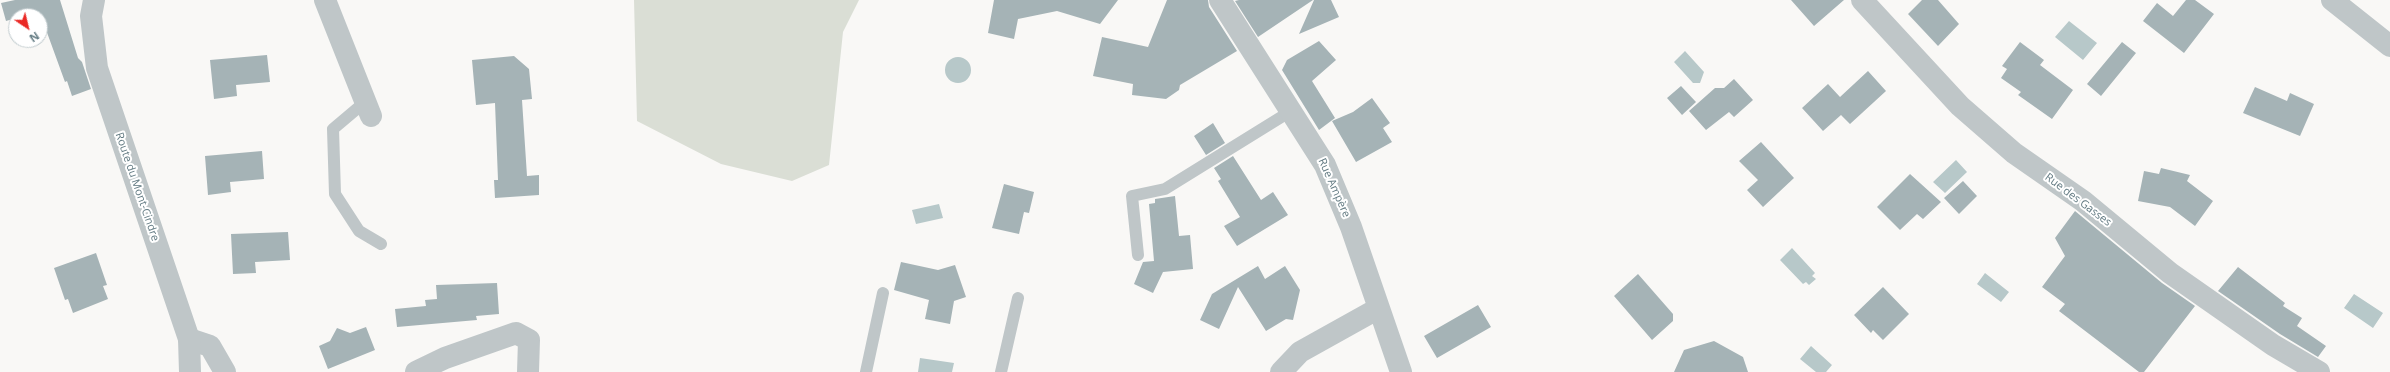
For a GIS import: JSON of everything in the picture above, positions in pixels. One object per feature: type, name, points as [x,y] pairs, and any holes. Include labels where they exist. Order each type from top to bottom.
[{"type":"street","name":"Route du Mont-Cindre","points":[[94,0],[91,16],[97,68],[189,339],[190,372]]},
{"type":"street","points":[[325,0],[368,109]]},
{"type":"street","name":"Rue Ampère","points":[[1220,0],[1325,165],[1351,227],[1401,372]]},
{"type":"street","name":"Rue des Gasses","points":[[1862,0],[1960,106],[2014,153],[2083,201],[2170,273],[2273,345],[2319,372]]},
{"type":"street","points":[[2332,0],[2390,46]]},
{"type":"street","points":[[1281,372],[1300,352],[1379,308]]},
{"type":"street","points":[[416,372],[445,358],[516,333],[529,340],[528,372]]},
{"type":"street","points":[[189,339],[210,346],[225,372]]},
{"type":"lane","points":[[368,109],[333,129],[335,194],[359,231],[381,244]]},
{"type":"lane","points":[[1138,255],[1132,196],[1165,189],[1291,111]]},
{"type":"lane","points":[[866,372],[883,293]]},
{"type":"lane","points":[[1000,372],[1018,298]]},
{"type":"shaded area","points":[[634,0],[859,0],[843,32],[829,165],[792,181],[721,164],[637,121]]},
{"type":"shaded area","points":[[2069,21],[2097,43],[2083,60],[2055,37]]},
{"type":"shaded area","points":[[1685,51],[1704,72],[1700,83],[1693,83],[1674,62]]},
{"type":"shaded area","points":[[958,57],[967,61],[971,70],[967,79],[958,83],[949,79],[945,70],[949,61]]},
{"type":"shaded area","points":[[1956,160],[1967,172],[1945,193],[1933,182]]},
{"type":"shaded area","points":[[939,204],[943,218],[916,224],[912,210]]},
{"type":"shaded area","points":[[1792,248],[1815,273],[1812,276],[1816,279],[1809,285],[1806,282],[1803,284],[1780,260]]},
{"type":"shaded area","points":[[1985,273],[2009,292],[2001,302],[1977,284]]},
{"type":"shaded area","points":[[2354,294],[2383,313],[2373,328],[2344,308]]},
{"type":"shaded area","points":[[1811,346],[1832,365],[1826,372],[1816,372],[1800,359]]},
{"type":"shaded area","points":[[920,358],[954,363],[952,372],[918,372]]},
{"type":"building","points":[[15,0],[60,0],[78,58],[82,62],[91,89],[72,96],[67,81],[65,82],[48,35],[48,8],[8,8],[8,20],[6,21],[1,3]]},
{"type":"building","points":[[994,0],[1118,0],[1100,24],[1057,11],[1018,19],[1014,39],[988,33]]},
{"type":"building","points":[[1167,0],[1208,0],[1209,7],[1237,51],[1180,85],[1179,90],[1166,99],[1132,95],[1133,84],[1093,76],[1102,37],[1148,47]]},
{"type":"building","points":[[1239,0],[1313,0],[1258,37],[1235,1]]},
{"type":"building","points":[[1314,0],[1331,0],[1339,17],[1299,34]]},
{"type":"building","points":[[1791,0],[1844,0],[1814,26]]},
{"type":"building","points":[[1922,0],[1938,0],[1959,24],[1938,46],[1908,14]]},
{"type":"building","points":[[2186,0],[2195,0],[2214,14],[2184,53],[2143,21],[2157,3],[2173,16]]},
{"type":"building","points":[[1319,41],[1336,60],[1312,81],[1335,118],[1319,130],[1282,70],[1287,60]]},
{"type":"building","points":[[2020,42],[2044,60],[2040,65],[2073,90],[2052,119],[2018,95],[2021,92],[2001,78],[2007,69],[2002,66]]},
{"type":"building","points":[[2122,42],[2136,53],[2101,96],[2087,84]]},
{"type":"building","points":[[267,55],[270,82],[236,85],[237,96],[214,99],[210,60]]},
{"type":"building","points":[[514,56],[529,69],[532,99],[522,100],[527,176],[539,175],[539,195],[495,198],[494,180],[498,180],[495,103],[476,105],[472,60]]},
{"type":"building","points":[[1868,71],[1886,91],[1850,124],[1841,115],[1823,131],[1802,108],[1828,84],[1840,97]]},
{"type":"building","points":[[1734,79],[1753,100],[1734,117],[1729,112],[1706,130],[1689,111],[1715,88],[1724,88]]},
{"type":"building","points":[[1681,86],[1696,102],[1682,115],[1667,98]]},
{"type":"building","points":[[2255,87],[2287,101],[2290,93],[2314,104],[2300,136],[2243,113]]},
{"type":"building","points":[[1372,98],[1390,123],[1383,128],[1392,142],[1356,162],[1332,121],[1353,112]]},
{"type":"building","points":[[1213,123],[1225,143],[1206,155],[1194,136]]},
{"type":"building","points":[[1761,142],[1794,178],[1763,207],[1747,190],[1758,180],[1739,161]]},
{"type":"building","points":[[262,151],[264,179],[230,182],[231,192],[208,195],[205,156]]},
{"type":"building","points":[[1233,156],[1261,200],[1273,192],[1288,215],[1237,246],[1224,226],[1240,217],[1218,181],[1221,179],[1214,168]]},
{"type":"building","points":[[2161,168],[2190,175],[2187,181],[2213,201],[2195,226],[2170,207],[2138,201],[2144,171],[2159,174]]},
{"type":"building","points":[[1910,174],[1941,202],[1923,219],[1917,214],[1900,230],[1877,207]]},
{"type":"building","points":[[1963,181],[1977,196],[1959,214],[1944,198]]},
{"type":"building","points":[[1004,184],[1034,192],[1029,213],[1024,212],[1019,234],[992,228]]},
{"type":"building","points":[[1175,196],[1179,236],[1190,235],[1193,269],[1163,272],[1153,293],[1134,284],[1143,262],[1154,261],[1149,204],[1155,203],[1155,199]]},
{"type":"building","points":[[2075,211],[2162,283],[2195,306],[2144,372],[2139,372],[2059,311],[2065,304],[2042,287],[2065,256],[2055,238]]},
{"type":"building","points":[[288,232],[290,260],[255,262],[256,273],[233,274],[231,234]]},
{"type":"building","points":[[96,253],[107,285],[103,286],[108,299],[73,313],[68,299],[65,300],[54,268]]},
{"type":"building","points":[[901,262],[938,270],[955,265],[966,297],[954,301],[950,324],[925,319],[929,300],[894,290]]},
{"type":"building","points":[[1258,266],[1265,279],[1285,266],[1300,290],[1293,320],[1286,319],[1266,331],[1238,287],[1219,329],[1200,320],[1212,294]]},
{"type":"building","points":[[2238,267],[2285,303],[2283,306],[2302,318],[2297,326],[2326,346],[2318,357],[2280,334],[2218,291]]},
{"type":"building","points":[[1638,274],[1673,314],[1673,321],[1652,340],[1614,296]]},
{"type":"building","points":[[497,283],[499,314],[476,316],[477,320],[397,327],[395,309],[426,306],[425,300],[437,299],[436,285]]},
{"type":"building","points":[[1883,287],[1909,314],[1883,340],[1873,330],[1871,333],[1854,315]]},
{"type":"building","points":[[1478,305],[1491,327],[1437,358],[1424,336]]},
{"type":"building","points":[[366,327],[375,350],[328,369],[319,346],[330,341],[337,328],[350,333]]},
{"type":"building","points":[[1714,341],[1743,357],[1748,372],[1674,372],[1684,350]]}]
